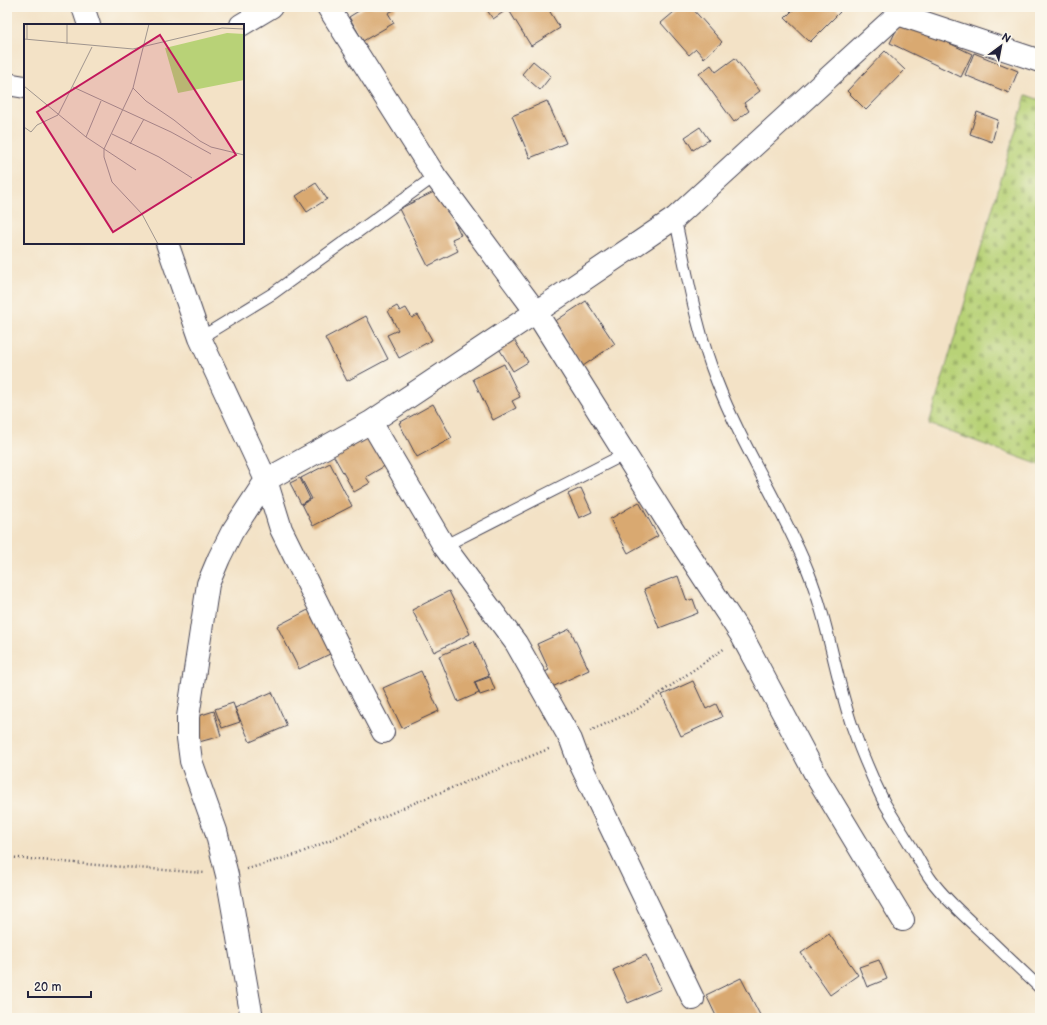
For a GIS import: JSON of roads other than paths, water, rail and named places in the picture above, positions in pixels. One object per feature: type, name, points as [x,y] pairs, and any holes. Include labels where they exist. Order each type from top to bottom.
[{"type":"street","points":[[83,7],[90,24]]},
{"type":"street","points":[[243,24],[271,7]]},
{"type":"street","points":[[328,7],[435,176],[536,312],[742,636],[818,779],[903,920]]},
{"type":"street","points":[[252,1018],[227,875],[216,831],[191,761],[188,738],[188,717],[208,584],[218,558],[232,532],[266,480],[371,422],[675,218],[895,9],[1040,61]]},
{"type":"street","points":[[7,84],[24,87]]},
{"type":"street","points":[[167,244],[200,338],[266,480],[281,529],[383,732]]},
{"type":"street","points":[[371,422],[444,546],[516,643],[571,740],[578,759],[693,999]]},
{"type":"lane","points":[[200,338],[272,294],[435,176]]},
{"type":"lane","points":[[675,218],[697,324],[708,358],[730,412],[808,570],[826,624],[841,689],[852,727],[884,802],[932,880],[965,916],[1040,988]]},
{"type":"lane","points":[[444,546],[625,454]]}]
